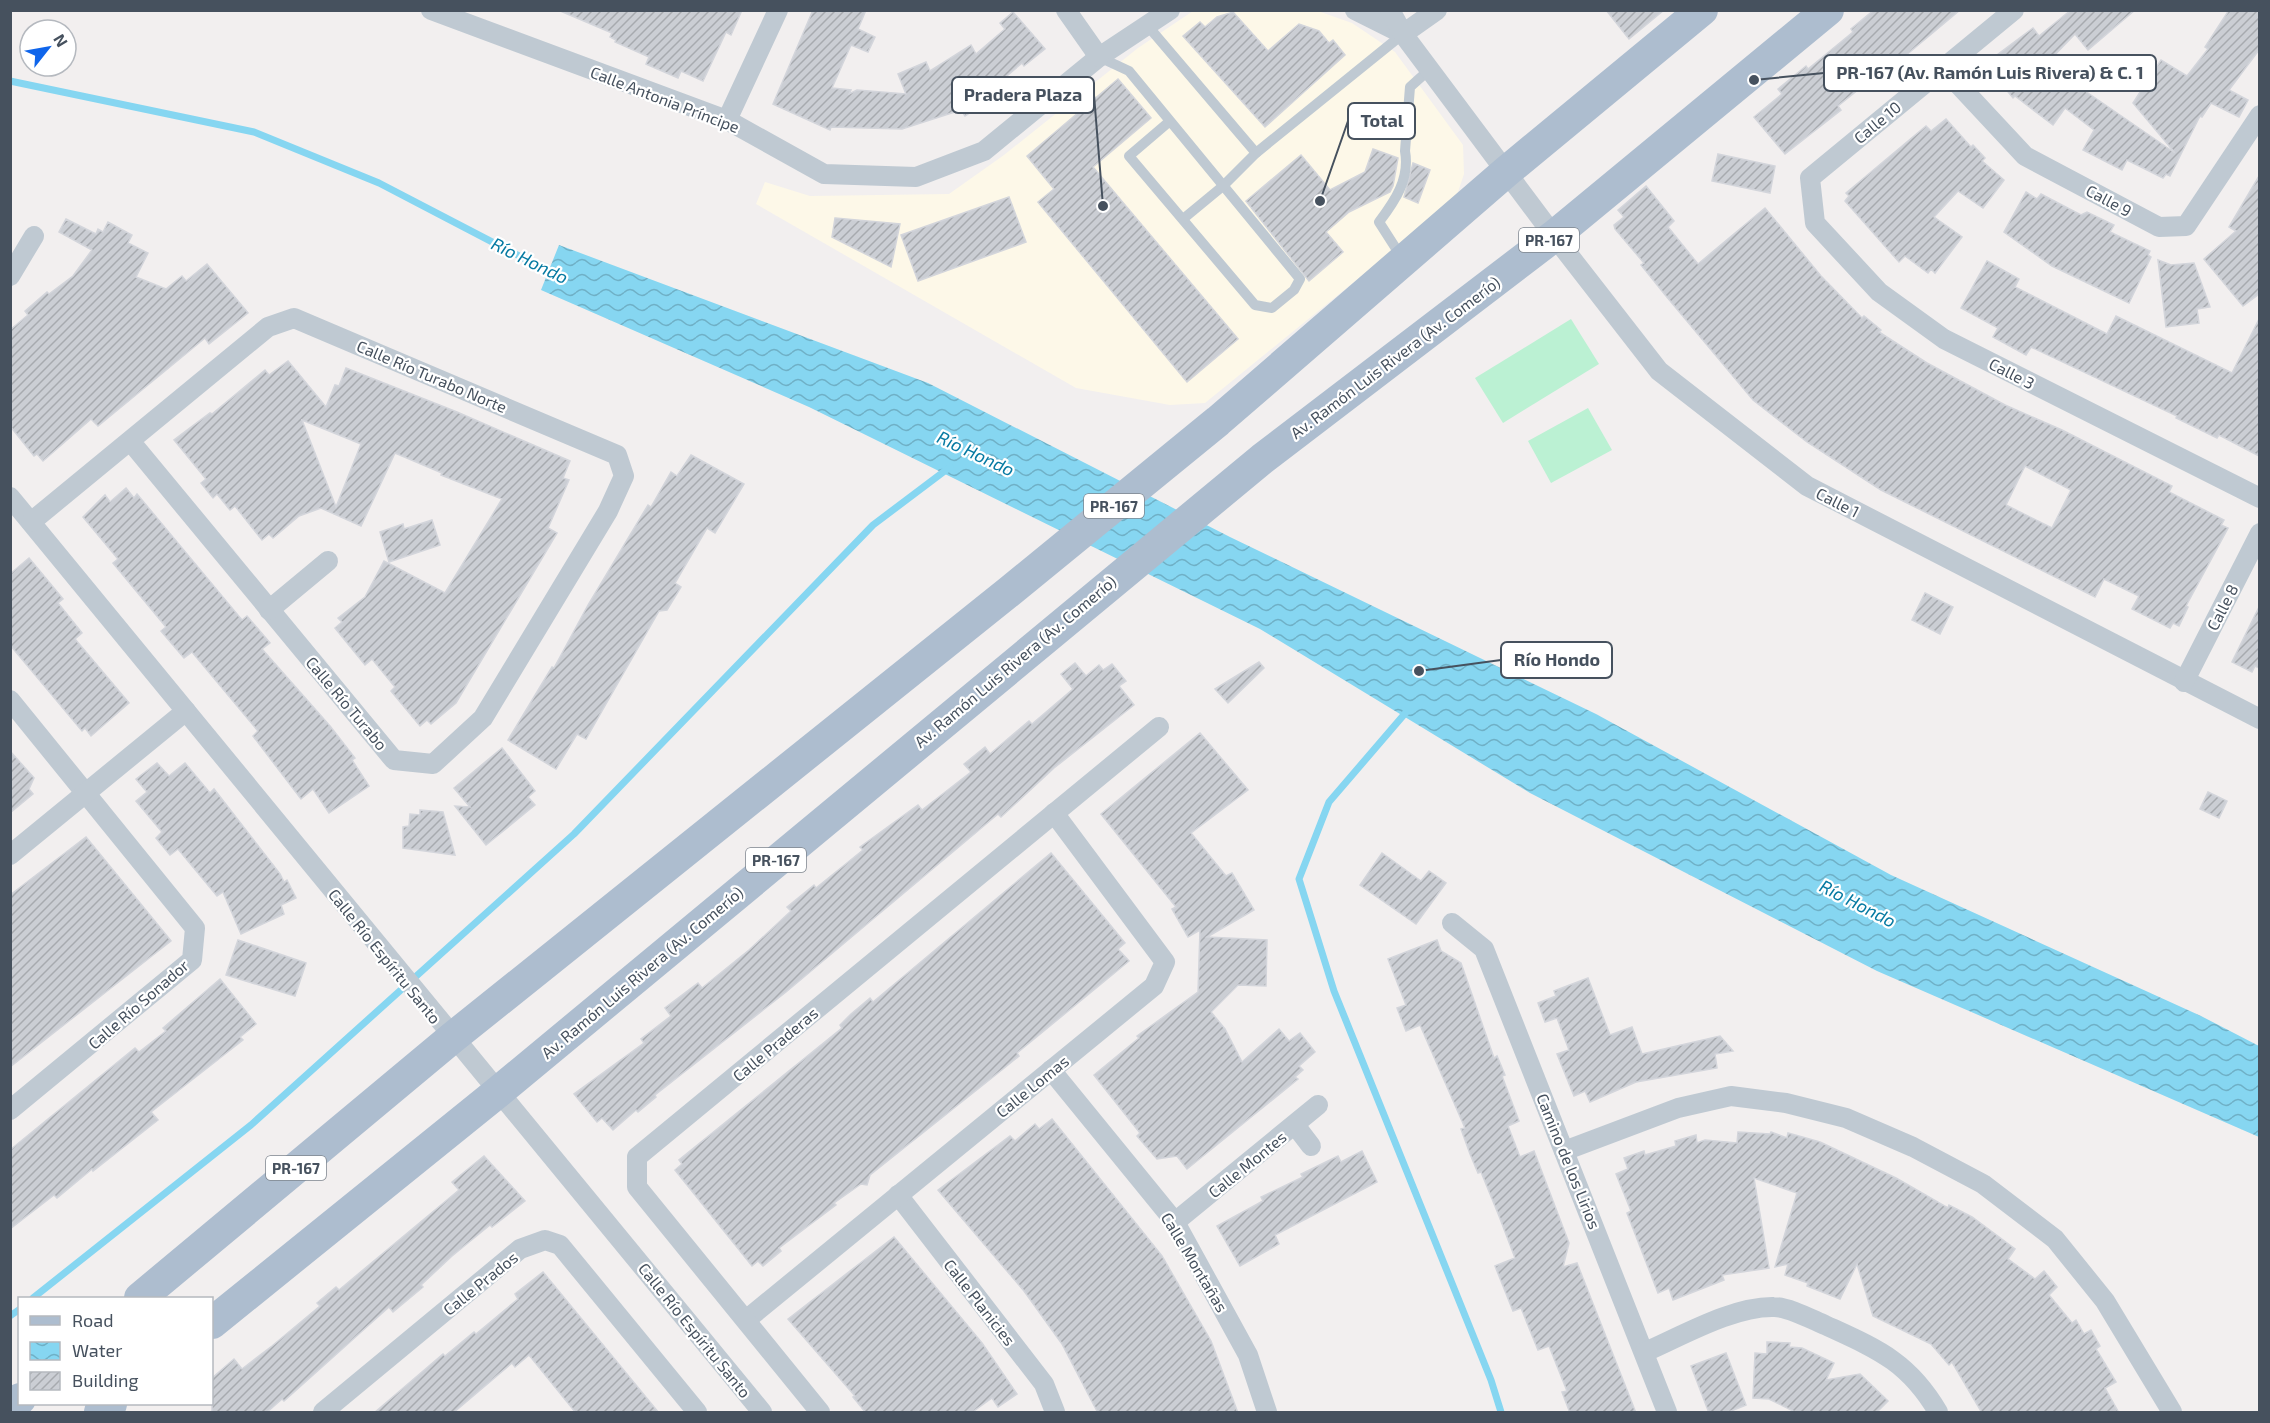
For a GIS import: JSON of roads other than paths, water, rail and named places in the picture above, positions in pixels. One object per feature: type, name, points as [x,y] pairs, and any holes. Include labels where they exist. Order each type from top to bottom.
[{"type":"main road","name":"PR-167","points":[[142,1297],[452,1038],[1010,591],[1218,421],[1507,171],[1702,10]]},
{"type":"main road","name":"Av. Ramón Luis Rivera (Av. Comerío)","points":[[213,1322],[498,1092],[1262,459],[1554,236],[1828,10]]},
{"type":"street","name":"Calle Antonia Príncipe","points":[[431,10],[727,120],[824,174],[916,177],[984,151],[1099,57],[1170,10]]},
{"type":"street","points":[[727,120],[778,10]]},
{"type":"street","points":[[1066,10],[1099,57]]},
{"type":"street","points":[[1355,10],[1403,34]]},
{"type":"street","points":[[1390,10],[1403,34],[1507,171]]},
{"type":"street","points":[[1403,34],[1437,10]]},
{"type":"street","name":"Calle 10","points":[[1812,195],[1810,178],[2014,10]]},
{"type":"street","name":"Calle 9","points":[[1942,67],[2025,156],[2159,227],[2187,226],[2259,115]]},
{"type":"street","name":"Calle 1","points":[[1507,171],[1554,236],[1659,371],[1807,486],[2259,719]]},
{"type":"street","name":"Calle 3","points":[[1812,195],[1815,224],[1879,292],[1944,339],[2259,498]]},
{"type":"street","points":[[10,276],[33,236]]},
{"type":"street","name":"Calle Río Turabo Norte","points":[[131,442],[268,327],[294,318],[617,455]]},
{"type":"street","points":[[31,522],[131,442]]},
{"type":"street","name":"Calle Río Turabo","points":[[131,442],[394,760],[433,764],[483,718],[608,511],[624,476],[617,455]]},
{"type":"street","name":"Calle Río Espíritu Santo","points":[[10,497],[762,1413]]},
{"type":"street","name":"Calle 8","points":[[2184,681],[2259,533]]},
{"type":"street","points":[[269,610],[328,561]]},
{"type":"street","name":"Calle Río Sonador","points":[[10,699],[195,928],[192,960],[10,1110]]},
{"type":"street","points":[[10,855],[186,711]]},
{"type":"street","name":"Calle Praderas","points":[[820,1413],[637,1187],[638,1157],[1159,727]]},
{"type":"street","name":"Calle Lomas","points":[[746,1320],[1154,986],[1165,962],[1054,813]]},
{"type":"street","name":"Camino de los Lirios","points":[[1452,923],[1484,950],[1645,1352],[1667,1413]]},
{"type":"street","name":"Calle Montañas","points":[[1051,1070],[1175,1222],[1248,1355],[1267,1413]]},
{"type":"street","points":[[1564,1151],[1678,1108],[1731,1096],[1786,1103],[1846,1118],[1913,1147],[1983,1184],[2055,1239],[2105,1301],[2172,1413]]},
{"type":"street","name":"Calle Montes","points":[[1175,1222],[1318,1105]]},
{"type":"street","points":[[1295,1125],[1311,1146]]},
{"type":"street","name":"Calle Planicies","points":[[898,1195],[1044,1384],[1055,1413]]},
{"type":"street","name":"Calle Prados","points":[[323,1413],[520,1250],[545,1240],[560,1245],[697,1413]]},
{"type":"street","points":[[1645,1352],[1742,1311],[1775,1307],[1811,1319],[1885,1353],[1925,1390],[1938,1413]]},
{"type":"lane","points":[[1147,25],[1256,153]]},
{"type":"lane","points":[[1183,219],[1223,186],[1256,153],[1403,34]]},
{"type":"lane","points":[[1099,57],[1129,71],[1300,279],[1294,290],[1272,308],[1255,305],[1129,156],[1170,121]]},
{"type":"lane","points":[[1403,260],[1379,222],[1399,195],[1407,161],[1405,151],[1410,87],[1430,69]]},
{"type":"water","name":"Río Hondo","points":[[559,245],[928,383],[1230,537],[1596,714],[1891,875],[2201,1016],[2259,1046],[2259,1137],[1877,971],[1530,793],[1260,629],[809,407],[541,290]]},
{"type":"waterway","name":"Río Hondo","points":[[10,81],[254,132],[379,183],[548,271]]},
{"type":"waterway","points":[[34,1297],[251,1125],[574,834],[873,525],[950,467]]},
{"type":"waterway","points":[[1408,710],[1329,802],[1299,879],[1334,991],[1491,1380],[1501,1412]]},
{"type":"waterway","points":[[10,1316],[18,1310]]},
{"type":"place","name":"PR-167 (Av. Ramón Luis Rivera) & C. 1","points":[[1754,80]]},
{"type":"place","name":"Total","points":[[1320,201]]},
{"type":"place","name":"Pradera Plaza","points":[[1103,206]]},
{"type":"place","name":"Río Hondo","points":[[1419,671]]}]
